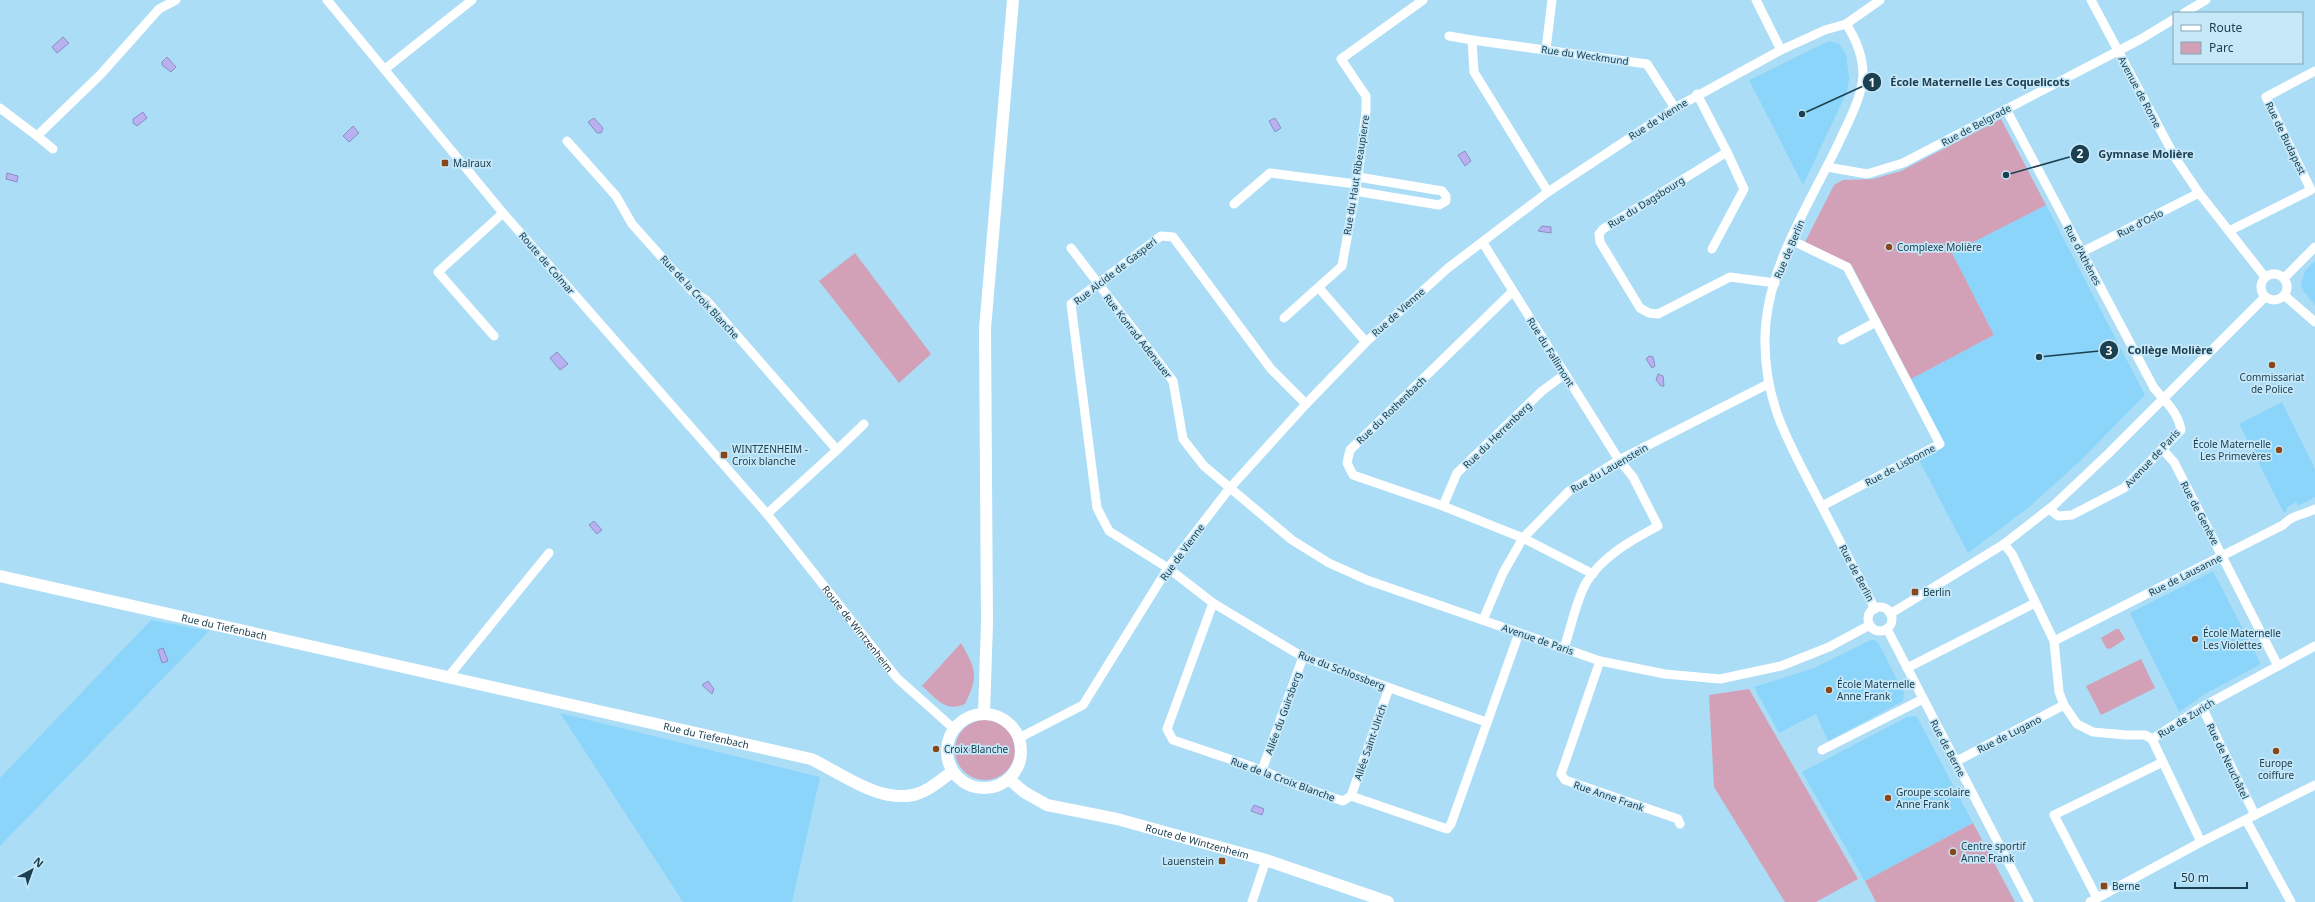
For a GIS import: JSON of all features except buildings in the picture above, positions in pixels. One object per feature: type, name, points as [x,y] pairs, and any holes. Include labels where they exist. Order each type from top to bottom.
[{"type":"main road","points":[[984,713],[987,623],[985,329],[1013,0]]},
{"type":"main road","name":"Rue du Tiefenbach","points":[[0,576],[167,615],[449,676],[811,759],[870,790],[892,797],[914,795],[934,785],[952,772]]},
{"type":"main road","points":[[984,713],[1000,716],[1011,724],[1019,738],[1022,754],[1018,768],[1009,778],[993,787],[977,788],[963,783],[952,772],[946,755],[947,742],[953,728],[968,716],[984,713]]},
{"type":"main road","name":"Route de Wintzenheim","points":[[1009,778],[1024,792],[1047,804],[1117,819],[1266,860],[1388,902]]},
{"type":"street","points":[[37,136],[101,74],[159,9],[176,0]]},
{"type":"street","name":"Route de Colmar","points":[[327,0],[503,213],[770,517]]},
{"type":"street","points":[[384,69],[472,0]]},
{"type":"street","name":"Rue du Haut Ribeaupierre","points":[[1284,318],[1342,266],[1356,184],[1366,111],[1366,96],[1341,59],[1423,0]]},
{"type":"street","points":[[1546,49],[1552,0]]},
{"type":"street","points":[[1756,0],[1781,50]]},
{"type":"street","name":"Rue de Vienne","points":[[1019,738],[1083,705],[1168,568],[1229,489],[1306,404],[1366,342],[1448,268],[1483,243],[1548,192],[1697,94],[1781,50],[1825,30],[1846,24],[1880,0]]},
{"type":"street","name":"Avenue de Rome","points":[[2091,0],[2176,159],[2199,193],[2265,277]]},
{"type":"street","points":[[2186,12],[2206,0]]},
{"type":"street","name":"Rue de Belgrade","points":[[1827,167],[1867,174],[1903,163],[2173,20]]},
{"type":"street","name":"Rue de Berlin","points":[[1846,24],[1861,55],[1863,75],[1856,106],[1791,240],[1775,283],[1765,337],[1768,384],[1778,421],[1875,609]]},
{"type":"street","name":"Rue du Weckmund","points":[[1449,36],[1647,64],[1675,108]]},
{"type":"street","points":[[1472,40],[1474,72],[1548,192]]},
{"type":"street","name":"Rue de Budapest","points":[[2229,232],[2311,190],[2266,97],[2315,71]]},
{"type":"street","points":[[1697,94],[1744,189],[1712,249]]},
{"type":"street","points":[[0,108],[53,150]]},
{"type":"street","name":"Rue d'Athènes","points":[[2006,109],[2154,388],[2164,399]]},
{"type":"street","name":"Rue de la Croix Blanche","points":[[567,141],[616,196],[632,224],[692,291],[706,300],[837,450]]},
{"type":"street","name":"Rue du Dagsbourg","points":[[1727,152],[1602,229],[1599,234],[1600,242],[1640,308],[1649,313],[1658,314],[1730,277],[1775,283]]},
{"type":"street","points":[[1234,204],[1270,173],[1356,184],[1442,190],[1446,196],[1446,201],[1439,205],[1356,184]]},
{"type":"street","name":"Rue d'Oslo","points":[[2082,252],[2199,193]]},
{"type":"street","points":[[494,336],[438,272],[503,213]]},
{"type":"street","name":"Rue Alcide de Gasperi","points":[[1168,568],[1109,531],[1097,508],[1071,304],[1161,236],[1173,237],[1271,369],[1306,404]]},
{"type":"street","name":"Rue de Lisbonne","points":[[1791,240],[1848,267],[1940,444],[1822,506]]},
{"type":"street","name":"Rue du Fallimont","points":[[1483,243],[1618,460],[1633,477],[1658,526],[1621,546],[1593,574]]},
{"type":"street","points":[[2284,278],[2315,247]]},
{"type":"street","name":"Rue Konrad Adenauer","points":[[1071,248],[1097,284],[1173,381],[1183,439],[1204,466],[1229,489]]},
{"type":"street","points":[[2276,274],[2284,278],[2288,288],[2285,296],[2275,301],[2264,297],[2261,287],[2265,277],[2276,274]]},
{"type":"street","points":[[1319,288],[1366,342]]},
{"type":"street","name":"Rue du Rothenbach","points":[[1513,291],[1350,450],[1347,463],[1353,474],[1443,506],[1523,538],[1593,574]]},
{"type":"street","points":[[2285,296],[2315,322]]},
{"type":"street","points":[[1890,614],[2004,544],[2050,509],[2164,399],[2264,297]]},
{"type":"street","points":[[1842,340],[1876,322]]},
{"type":"street","name":"Rue du Herrenberg","points":[[1443,506],[1456,474],[1542,391],[1565,374]]},
{"type":"street","name":"Rue du Lauenstein","points":[[1483,620],[1503,573],[1523,538],[1569,491],[1618,460],[1768,384]]},
{"type":"street","name":"Avenue de Paris","points":[[2050,509],[2058,516],[2072,515],[2124,488],[2181,430],[2180,420],[2164,399]]},
{"type":"street","points":[[770,517],[864,424]]},
{"type":"street","name":"Rue de Genève","points":[[2162,450],[2174,462],[2278,666]]},
{"type":"street","name":"Avenue de Paris","points":[[1229,489],[1292,540],[1329,563],[1367,580],[1600,661],[1665,674],[1720,678],[1782,666],[1829,647],[1870,625]]},
{"type":"street","name":"Rue de Lausanne","points":[[2054,641],[2283,525],[2289,518],[2304,515],[2315,509]]},
{"type":"street","name":"Route de Wintzenheim","points":[[770,517],[897,678],[953,728]]},
{"type":"street","name":"Rue de Zurich","points":[[2004,544],[2012,554],[2054,641],[2059,692],[2064,705],[2077,724],[2093,732],[2144,735],[2152,739],[2202,707],[2315,646]]},
{"type":"street","points":[[449,676],[549,553]]},
{"type":"street","name":"Rue du Schlossberg","points":[[1168,568],[1214,603],[1303,656],[1486,722]]},
{"type":"street","points":[[1564,648],[1586,584],[1593,574]]},
{"type":"street","name":"Rue de la Croix Blanche","points":[[1214,603],[1167,729],[1173,740],[1262,770],[1293,784],[1343,801],[1351,796],[1447,829],[1451,824],[1486,722],[1519,633]]},
{"type":"street","points":[[1907,668],[2035,603]]},
{"type":"street","points":[[1881,608],[1890,614],[1892,621],[1887,629],[1878,631],[1870,625],[1869,617],[1875,609],[1881,608]]},
{"type":"street","name":"Rue de Berne","points":[[1887,629],[2029,902]]},
{"type":"street","name":"Allée du Guirsberg","points":[[1262,770],[1303,656]]},
{"type":"street","name":"Rue Anne Frank","points":[[1600,661],[1561,774],[1565,780],[1678,819],[1680,824]]},
{"type":"street","name":"Allée Saint-Ulrich","points":[[1351,796],[1389,688]]},
{"type":"street","points":[[1822,750],[1923,699]]},
{"type":"street","name":"Rue de Lugano","points":[[1955,762],[2064,705]]},
{"type":"street","name":"Rue de Neuchâtel","points":[[2202,707],[2255,815]]},
{"type":"street","points":[[2152,739],[2201,842]]},
{"type":"street","points":[[2163,762],[2054,815],[2094,900],[2201,842],[2315,785]]},
{"type":"street","points":[[2246,820],[2290,902]]},
{"type":"street","points":[[1252,902],[1266,860]]},
{"type":"shaded area","points":[[63,37],[69,43],[57,53],[52,47]]},
{"type":"shaded area","points":[[1829,41],[1839,44],[1846,54],[1849,79],[1847,92],[1803,185],[1749,80]]},
{"type":"shaded area","points":[[167,57],[176,67],[171,72],[162,65],[162,62]]},
{"type":"shaded area","points":[[143,112],[147,118],[137,126],[133,123],[133,119]]},
{"type":"shaded area","points":[[594,118],[603,128],[601,133],[597,133],[588,122]]},
{"type":"shaded area","points":[[1275,118],[1281,128],[1275,132],[1269,121]]},
{"type":"shaded area","points":[[353,126],[359,133],[349,142],[343,136]]},
{"type":"shaded area","points":[[1465,151],[1471,161],[1465,166],[1458,155]]},
{"type":"shaded area","points":[[7,173],[18,176],[17,182],[6,179]]},
{"type":"shaded area","points":[[2046,205],[2145,395],[2080,461],[2029,507],[1968,553],[1919,460],[1945,446],[1911,379],[1994,335],[1952,253]]},
{"type":"shaded area","points":[[1542,226],[1551,227],[1551,233],[1538,231]]},
{"type":"shaded area","points":[[2315,261],[2315,305],[2304,292],[2301,285],[2305,271]]},
{"type":"shaded area","points":[[557,352],[568,364],[560,370],[550,358]]},
{"type":"shaded area","points":[[1649,356],[1653,357],[1655,366],[1652,368],[1646,359]]},
{"type":"shaded area","points":[[1658,374],[1663,376],[1664,386],[1661,386],[1656,380]]},
{"type":"shaded area","name":"École Maternelle Les Primevères","points":[[2282,402],[2315,469],[2315,497],[2298,506],[2296,502],[2286,508],[2287,511],[2284,513],[2239,424]]},
{"type":"shaded area","points":[[594,521],[602,530],[597,534],[589,525]]},
{"type":"shaded area","name":"École Maternelle Les Violettes","points":[[2213,571],[2261,664],[2205,694],[2179,712],[2130,613]]},
{"type":"shaded area","points":[[151,620],[209,631],[0,846],[0,778]]},
{"type":"shaded area","name":"École Maternelle Anne Frank","points":[[1871,640],[1875,640],[1879,644],[1904,693],[1903,701],[1828,741],[1816,714],[1779,733],[1754,687],[1814,668]]},
{"type":"shaded area","points":[[163,648],[168,661],[162,663],[158,650]]},
{"type":"shaded area","points":[[708,681],[714,689],[712,694],[702,685]]},
{"type":"shaded area","points":[[560,713],[820,777],[792,902],[683,902]]},
{"type":"shaded area","name":"Groupe scolaire Anne Frank","points":[[1907,717],[1917,717],[1973,823],[1865,881],[1802,772]]},
{"type":"shaded area","points":[[1254,805],[1264,809],[1262,815],[1251,811]]},
{"type":"green space","name":"Complexe Molière","points":[[2001,119],[2046,205],[1952,253],[1994,335],[1911,379],[1851,264],[1805,242],[1834,185],[1843,180],[1873,179],[1901,171]]},
{"type":"green space","points":[[855,253],[931,354],[899,383],[819,281]]},
{"type":"green space","points":[[2116,629],[2119,629],[2125,639],[2110,649],[2106,648],[2101,638]]},
{"type":"green space","points":[[961,643],[973,666],[974,679],[965,704],[952,707],[941,703],[922,686]]},
{"type":"green space","points":[[2141,659],[2155,688],[2101,715],[2086,686]]},
{"type":"green space","points":[[1749,689],[1858,879],[1816,902],[1785,902],[1714,787],[1709,695]]},
{"type":"green space","points":[[985,720],[1002,725],[1010,733],[1015,750],[1010,767],[1002,775],[985,780],[968,775],[960,767],[955,750],[960,733],[968,725]]},
{"type":"green space","name":"Centre sportif Anne Frank","points":[[1973,823],[2015,902],[1876,902],[1865,881]]},
{"type":"place","name":"École Maternelle Les Coquelicots","points":[[1802,114]]},
{"type":"place","name":"Malraux","points":[[445,163]]},
{"type":"place","name":"Gymnase Molière","points":[[2006,175]]},
{"type":"place","name":"Complexe Molière","points":[[1889,247]]},
{"type":"place","name":"Collège Molière","points":[[2039,357]]},
{"type":"place","name":"Commissariat de Police","points":[[2272,365]]},
{"type":"place","name":"École Maternelle Les Primevères","points":[[2279,450]]},
{"type":"place","name":"WINTZENHEIM - Croix blanche","points":[[724,455]]},
{"type":"place","name":"Berlin","points":[[1915,592]]},
{"type":"place","name":"École Maternelle Les Violettes","points":[[2195,639]]},
{"type":"place","name":"École Maternelle Anne Frank","points":[[1829,690]]},
{"type":"place","name":"Croix Blanche","points":[[936,749]]},
{"type":"place","name":"Europe coiffure","points":[[2276,751]]},
{"type":"place","name":"Groupe scolaire Anne Frank","points":[[1888,798]]},
{"type":"place","name":"Centre sportif Anne Frank","points":[[1953,852]]},
{"type":"place","name":"Lauenstein","points":[[1222,861]]},
{"type":"place","name":"Berne","points":[[2104,886]]}]
